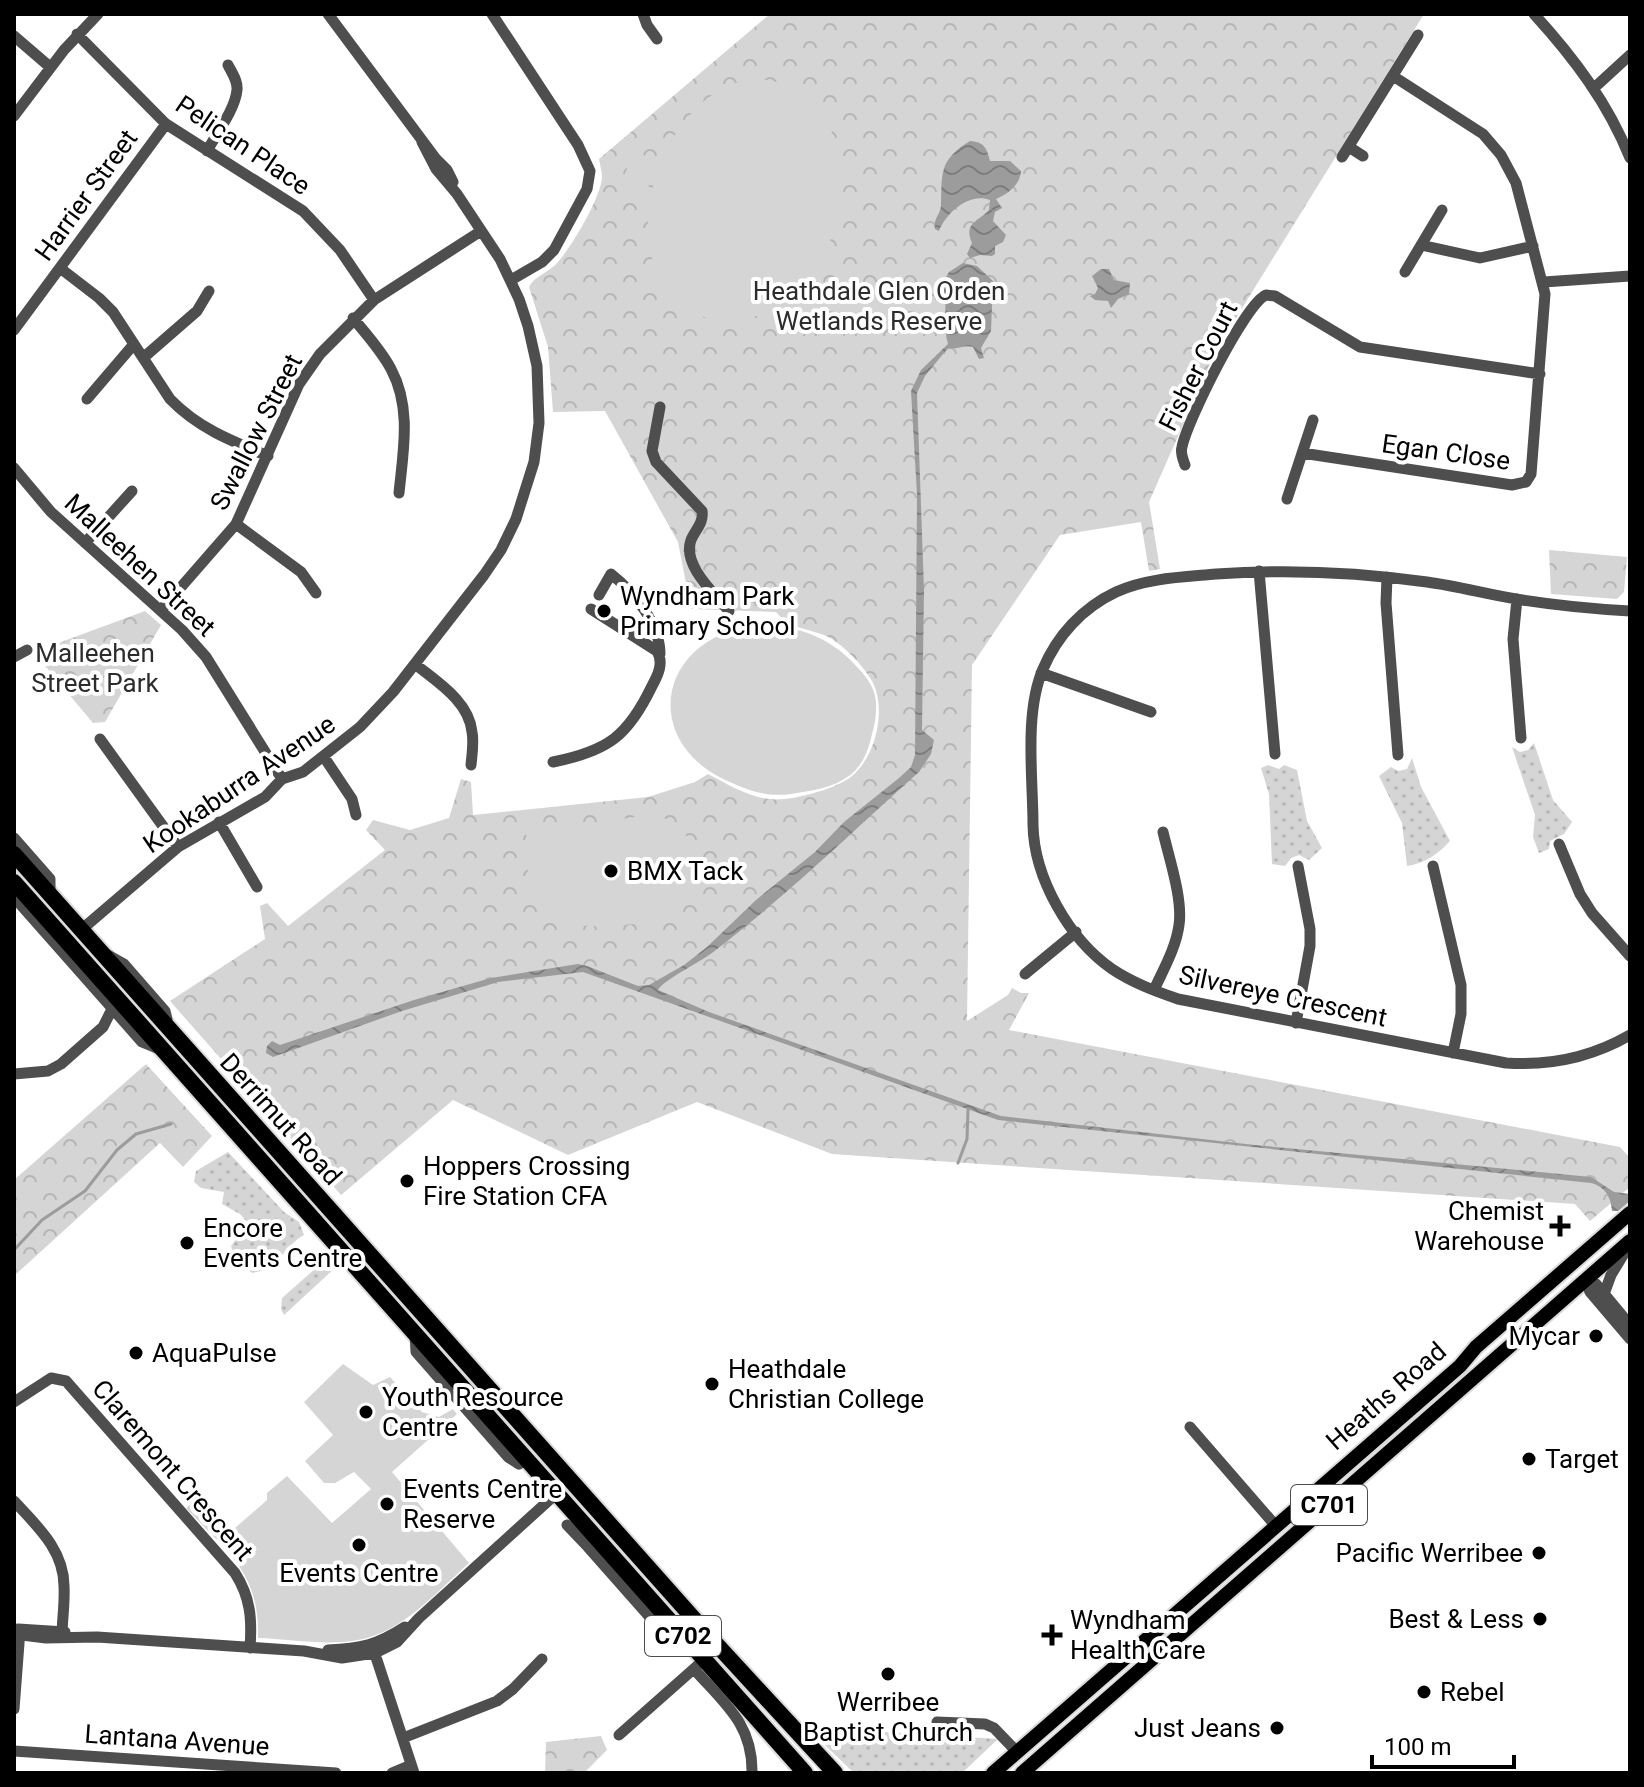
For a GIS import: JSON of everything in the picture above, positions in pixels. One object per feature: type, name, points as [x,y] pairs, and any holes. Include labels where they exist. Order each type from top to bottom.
[{"type":"highway","name":"Derrimut Road","points":[[14,854],[718,1646],[835,1773]]},
{"type":"highway","name":"Derrimut Road","points":[[14,882],[526,1458],[559,1496],[591,1541],[679,1631],[699,1664],[805,1773]]},
{"type":"highway","points":[[68,942],[81,930]]},
{"type":"highway","points":[[329,1237],[343,1224]]},
{"type":"highway","points":[[519,1422],[530,1445],[526,1458]]},
{"type":"highway","points":[[559,1496],[573,1482]]},
{"type":"highway","points":[[677,1598],[684,1621],[679,1631]]},
{"type":"highway","points":[[699,1664],[718,1646]]},
{"type":"main road","name":"Heaths Road","points":[[993,1773],[1630,1213]]},
{"type":"main road","name":"Heaths Road","points":[[1022,1773],[1630,1242]]},
{"type":"main road","points":[[1568,1267],[1585,1280]]},
{"type":"main road","points":[[1471,1353],[1485,1369]]},
{"type":"main road","points":[[1275,1525],[1285,1543]]},
{"type":"main road","points":[[1017,1752],[1031,1756],[1054,1744]]},
{"type":"street","points":[[14,116],[77,34],[98,14]]},
{"type":"street","points":[[493,14],[578,145],[590,171],[587,189],[550,255],[511,280]]},
{"type":"street","points":[[643,14],[657,39]]},
{"type":"street","points":[[1534,14],[1594,88],[1630,158]]},
{"type":"street","name":"Kookaburra Avenue","points":[[81,930],[178,847],[265,797],[282,779],[303,772],[360,727],[415,664],[501,550],[516,519],[534,462],[539,423],[537,366],[528,326],[511,280],[457,194],[447,170],[422,142],[331,15]]},
{"type":"street","name":"Pelican Place","points":[[77,34],[166,124],[303,211],[321,227],[374,300]]},
{"type":"street","points":[[1363,156],[1346,152],[1418,35]]},
{"type":"street","points":[[14,36],[50,67]]},
{"type":"street","points":[[1594,88],[1630,55]]},
{"type":"street","points":[[207,151],[233,104],[237,90],[235,77],[228,65]]},
{"type":"street","name":"Egan Close","points":[[1302,453],[1512,485],[1522,484],[1530,477],[1545,306],[1544,282],[1516,183],[1495,147],[1468,122],[1393,76]]},
{"type":"street","name":"Harrier Street","points":[[14,330],[166,124]]},
{"type":"street","points":[[1405,272],[1442,210]]},
{"type":"street","name":"Swallow Street","points":[[161,610],[236,524],[299,384],[320,354],[374,300],[481,231]]},
{"type":"street","points":[[1421,245],[1480,258],[1533,246]]},
{"type":"street","points":[[60,268],[113,312],[170,399],[193,420],[229,440],[268,456]]},
{"type":"street","points":[[1544,282],[1627,274]]},
{"type":"street","points":[[143,358],[197,311],[209,291]]},
{"type":"street","name":"Fisher Court","points":[[1185,465],[1182,446],[1220,361],[1253,304],[1266,295],[1275,296],[1360,347],[1540,374]]},
{"type":"street","points":[[353,318],[379,351],[399,387],[405,432],[399,493]]},
{"type":"street","points":[[87,399],[134,344]]},
{"type":"street","points":[[660,407],[652,451],[662,470],[702,511],[703,518],[689,549],[691,559],[699,575],[729,611]]},
{"type":"street","points":[[1287,499],[1313,420]]},
{"type":"street","name":"Malleehen Street","points":[[16,476],[51,512],[161,610],[206,657],[282,779]]},
{"type":"street","points":[[85,543],[132,491]]},
{"type":"street","points":[[236,524],[301,572],[316,593]]},
{"type":"street","points":[[1259,571],[1275,754]]},
{"type":"street","name":"Silvereye Crescent","points":[[1630,611],[1517,599],[1429,582],[1328,572],[1259,571],[1192,576],[1137,585],[1119,591],[1083,613],[1052,649],[1036,689],[1032,736],[1033,832],[1041,870],[1053,897],[1076,932],[1109,967],[1132,981],[1178,999],[1506,1063],[1552,1062],[1589,1054],[1630,1035]]},
{"type":"street","points":[[553,762],[605,745],[623,733],[640,712],[655,680],[660,645],[651,622],[628,588],[611,574],[599,595]]},
{"type":"street","points":[[1387,577],[1386,603],[1398,755]]},
{"type":"street","points":[[1517,599],[1513,639],[1521,738]]},
{"type":"street","points":[[591,609],[651,645],[660,655]]},
{"type":"street","points":[[14,657],[27,650]]},
{"type":"street","points":[[415,664],[458,700],[469,719],[471,765]]},
{"type":"street","points":[[1041,673],[1151,712]]},
{"type":"street","points":[[100,739],[178,847]]},
{"type":"street","points":[[324,757],[352,799],[356,815]]},
{"type":"street","points":[[219,822],[257,887]]},
{"type":"street","points":[[1154,990],[1179,929],[1180,915],[1163,832]]},
{"type":"street","points":[[14,838],[50,879],[50,895]]},
{"type":"street","points":[[1559,844],[1580,894],[1630,956]]},
{"type":"street","points":[[1296,1023],[1310,946],[1310,929],[1298,866]]},
{"type":"street","points":[[1433,866],[1461,985],[1461,1014],[1453,1053]]},
{"type":"street","points":[[14,897],[142,1042],[164,1051]]},
{"type":"street","points":[[1025,974],[1076,932]]},
{"type":"street","points":[[14,1074],[48,1071],[61,1064],[103,1027],[112,1009]]},
{"type":"street","points":[[1604,1294],[1630,1242]]},
{"type":"street","points":[[1585,1280],[1592,1281],[1630,1325]]},
{"type":"street","points":[[1585,1280],[1590,1292],[1630,1339]]},
{"type":"street","name":"Claremont Crescent","points":[[14,1402],[51,1378],[66,1381],[235,1573],[243,1585],[251,1609],[250,1648]]},
{"type":"street","points":[[1190,1427],[1275,1525]]},
{"type":"street","points":[[14,1709],[17,1632],[304,1651],[342,1658],[397,1642],[419,1618],[559,1496]]},
{"type":"street","points":[[14,1501],[47,1538],[60,1560],[64,1587],[62,1634]]},
{"type":"street","points":[[567,1525],[591,1541]]},
{"type":"street","points":[[374,1649],[412,1769],[392,1773]]},
{"type":"street","points":[[403,1738],[497,1701],[542,1659]]},
{"type":"street","points":[[619,1735],[699,1664],[748,1737],[753,1755],[752,1773]]},
{"type":"street","points":[[937,1722],[985,1724],[994,1728],[1017,1752]]},
{"type":"street","name":"Lantana Avenue","points":[[14,1751],[336,1773]]},
{"type":"green space","name":"Heathdale Glen Orden Wetlands Reserve","points":[[770,14],[1424,14],[1215,352],[1149,502],[1160,569],[1149,571],[1141,522],[1060,535],[972,665],[967,1021],[1008,995],[1012,988],[1029,993],[1009,1030],[1620,1147],[1630,1158],[1630,1187],[1590,1221],[1575,1204],[832,1154],[697,1102],[568,1155],[453,1100],[341,1195],[170,1001],[265,939],[260,906],[267,903],[288,926],[385,850],[366,830],[373,820],[410,830],[449,818],[461,779],[471,782],[473,815],[648,797],[695,782],[708,774],[746,793],[778,799],[836,786],[852,776],[867,757],[877,732],[879,705],[872,681],[844,648],[831,638],[792,624],[776,612],[691,609],[678,542],[605,411],[553,412],[548,347],[529,287],[558,262],[584,222],[600,187],[602,175],[599,159]]},
{"type":"green space","points":[[759,79],[787,86],[809,100],[825,119],[836,142],[841,167],[841,194],[837,221],[828,246],[805,282],[781,303],[760,314],[728,322],[682,305],[658,276],[648,237],[652,194],[666,152],[689,116],[721,90]]},
{"type":"green space","points":[[632,152],[657,159],[643,205],[618,198]]},
{"type":"green space","points":[[1549,550],[1627,557],[1624,592],[1617,599],[1551,594]]},
{"type":"green space","name":"Malleehen Street Park","points":[[145,611],[161,625],[105,722],[93,723],[41,661],[45,648]]},
{"type":"green space","points":[[760,625],[787,627],[825,641],[847,657],[871,685],[876,713],[869,746],[858,768],[843,780],[798,793],[761,793],[732,783],[701,765],[682,743],[672,718],[672,692],[681,668],[699,648],[726,633]]},
{"type":"green space","points":[[1534,743],[1553,800],[1572,822],[1564,834],[1550,841],[1549,849],[1539,853],[1533,837],[1535,815],[1512,747],[1520,752],[1528,750]]},
{"type":"green space","points":[[1412,758],[1421,787],[1450,841],[1430,858],[1407,866],[1402,823],[1379,776],[1391,767],[1398,771],[1407,769]]},
{"type":"green space","points":[[1268,765],[1279,769],[1284,765],[1297,770],[1307,821],[1322,848],[1309,860],[1299,855],[1291,858],[1285,866],[1272,864],[1269,794],[1261,768]]},
{"type":"green space","name":"BMX Tack","points":[[649,815],[674,823],[691,844],[694,882],[684,904],[666,917],[614,926],[576,925],[551,917],[543,908],[528,875],[526,829],[547,821],[548,829]]},
{"type":"green space","points":[[146,1064],[212,1136],[183,1167],[160,1143],[14,1276],[14,1180]]},
{"type":"green space","points":[[228,1152],[284,1212],[299,1222],[304,1235],[271,1261],[266,1270],[243,1271],[245,1260],[235,1257],[231,1246],[248,1223],[240,1214],[222,1204],[224,1192],[201,1188],[194,1182],[196,1171]]},
{"type":"green space","points":[[324,1261],[336,1267],[284,1315],[282,1298]]},
{"type":"green space","name":"Events Centre Reserve","points":[[343,1364],[373,1385],[390,1377],[422,1412],[439,1417],[453,1409],[457,1414],[392,1472],[469,1563],[411,1615],[370,1637],[343,1642],[258,1638],[257,1615],[247,1579],[227,1551],[186,1508],[194,1501],[227,1535],[267,1500],[267,1493],[287,1476],[332,1523],[371,1489],[354,1472],[335,1483],[324,1483],[305,1461],[333,1435],[304,1402]]},
{"type":"green space","points":[[806,1727],[998,1739],[962,1773],[854,1773]]},
{"type":"green space","points":[[601,1736],[607,1750],[584,1773],[545,1773],[546,1742]]},
{"type":"water","points":[[970,141],[984,147],[990,161],[1010,161],[1021,171],[1013,188],[996,199],[1002,208],[995,212],[993,221],[1006,235],[1003,242],[995,246],[992,256],[970,258],[967,254],[972,243],[969,231],[973,223],[989,210],[990,200],[982,198],[966,202],[947,217],[939,231],[935,229],[941,206],[944,168],[953,154]]},
{"type":"water","points":[[963,263],[977,266],[993,281],[991,331],[981,348],[984,358],[979,359],[973,347],[948,348],[925,376],[917,393],[924,590],[922,730],[934,740],[931,754],[919,772],[792,887],[712,953],[658,990],[709,1012],[1001,1116],[1255,1145],[1591,1177],[1614,1192],[1630,1194],[1630,1201],[1618,1211],[1612,1211],[1604,1190],[1591,1183],[998,1120],[583,972],[498,982],[402,1011],[273,1057],[266,1053],[272,1041],[280,1045],[491,978],[578,964],[638,986],[649,985],[684,965],[707,947],[756,900],[815,852],[844,822],[911,767],[915,755],[917,495],[911,391],[921,370],[948,344],[942,284],[949,272]]},
{"type":"water","points":[[1101,269],[1109,269],[1114,280],[1130,283],[1129,294],[1118,299],[1111,308],[1108,301],[1095,300],[1090,296],[1098,288],[1092,276]]},
{"type":"waterway","points":[[958,1163],[967,1139],[968,1110]]},
{"type":"waterway","points":[[14,1250],[42,1220],[85,1191],[117,1150],[136,1134],[171,1124]]},
{"type":"place","name":"Wyndham Park Primary School","points":[[604,611]]},
{"type":"place","name":"BMX Tack","points":[[611,871]]},
{"type":"place","name":"Hoppers Crossing Fire Station CFA","points":[[407,1181]]},
{"type":"place","name":"Chemist Warehouse","points":[[1560,1226]]},
{"type":"place","name":"Encore Events Centre","points":[[187,1243]]},
{"type":"place","name":"Mycar","points":[[1596,1336]]},
{"type":"place","name":"AquaPulse","points":[[136,1353]]},
{"type":"place","name":"Heathdale Christian College","points":[[712,1384]]},
{"type":"place","name":"Youth Resource Centre","points":[[366,1412]]},
{"type":"place","name":"Target","points":[[1529,1459]]},
{"type":"place","name":"Events Centre Reserve","points":[[387,1504]]},
{"type":"place","name":"Events Centre","points":[[359,1545]]},
{"type":"place","name":"Pacific Werribee","points":[[1539,1553]]},
{"type":"place","name":"Best & Less","points":[[1540,1619]]},
{"type":"place","name":"Wyndham Health Care","points":[[1052,1635]]},
{"type":"place","name":"Werribee Baptist Church","points":[[888,1674]]},
{"type":"place","name":"Rebel","points":[[1424,1692]]},
{"type":"place","name":"Just Jeans","points":[[1277,1728]]}]
